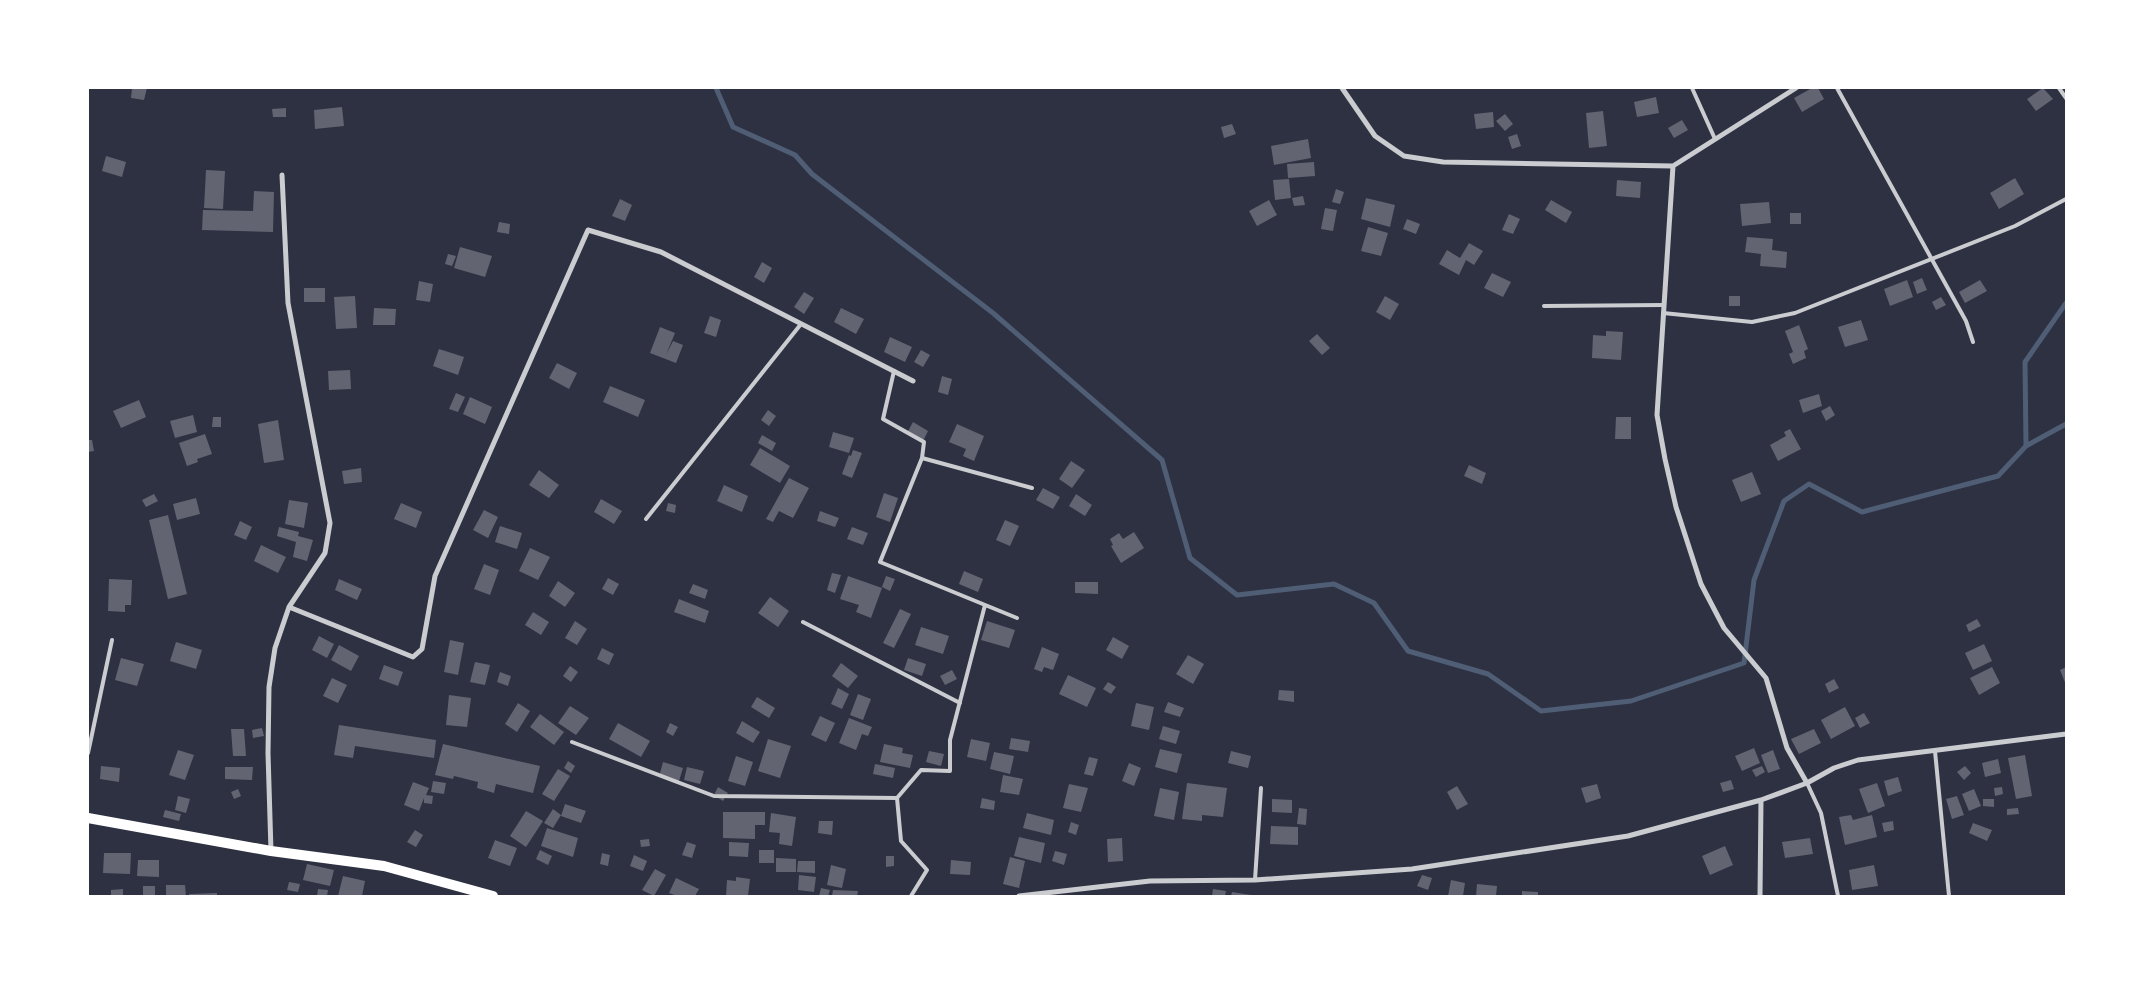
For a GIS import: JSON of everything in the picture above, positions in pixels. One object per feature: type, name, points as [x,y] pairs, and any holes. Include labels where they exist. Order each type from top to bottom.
[{"type":"main road","points":[[88,818],[271,851],[384,866],[493,896]]},
{"type":"street","points":[[1342,88],[1375,136],[1404,156],[1443,162],[1673,166],[1796,88]]},
{"type":"street","points":[[1673,166],[1657,415],[1665,459],[1676,507],[1701,584],[1724,628],[1766,678],[1787,748],[1807,783]]},
{"type":"street","points":[[271,851],[268,752],[269,687],[275,648],[289,607],[325,552],[330,522],[288,303],[282,175]]},
{"type":"street","points":[[289,607],[414,657],[422,649],[435,576],[588,230],[661,252],[913,381]]},
{"type":"street","points":[[1019,896],[1150,881],[1255,880],[1412,869],[1628,836],[1761,800],[1807,783],[1834,768],[1858,760],[2066,734]]},
{"type":"street","points":[[1760,896],[1761,800]]},
{"type":"lane","points":[[1692,88],[1715,139]]},
{"type":"lane","points":[[1837,88],[1966,321],[1973,342]]},
{"type":"lane","points":[[2059,88],[2066,98]]},
{"type":"lane","points":[[1663,313],[1752,322],[1795,313],[2015,226],[2066,199]]},
{"type":"lane","points":[[1544,306],[1664,304]]},
{"type":"lane","points":[[646,519],[801,324]]},
{"type":"lane","points":[[894,371],[883,419],[924,442],[922,458],[880,562],[1017,618]]},
{"type":"lane","points":[[922,458],[1032,488]]},
{"type":"lane","points":[[911,896],[927,870],[902,841],[898,798],[921,770],[950,771],[950,740],[985,605]]},
{"type":"lane","points":[[803,622],[960,703]]},
{"type":"lane","points":[[88,753],[112,640]]},
{"type":"lane","points":[[572,742],[714,796],[898,798]]},
{"type":"lane","points":[[1935,751],[1949,896]]},
{"type":"lane","points":[[1807,783],[1821,813],[1838,896]]},
{"type":"lane","points":[[1255,880],[1260,788]]},
{"type":"building","points":[[132,88],[147,88],[144,100],[131,98]]},
{"type":"building","points":[[1812,88],[1818,88],[1824,99],[1802,112],[1794,98]]},
{"type":"building","points":[[2043,88],[2053,99],[2036,111],[2027,99]]},
{"type":"building","points":[[1656,97],[1659,113],[1637,117],[1634,102]]},
{"type":"building","points":[[342,107],[344,126],[315,129],[314,110]]},
{"type":"building","points":[[286,108],[286,117],[273,117],[272,109]]},
{"type":"building","points":[[1603,111],[1607,146],[1589,148],[1586,113]]},
{"type":"building","points":[[1493,112],[1494,127],[1476,129],[1474,114]]},
{"type":"building","points":[[1505,114],[1513,124],[1505,131],[1496,121]]},
{"type":"building","points":[[1682,120],[1688,130],[1674,138],[1668,128]]},
{"type":"building","points":[[1232,124],[1236,134],[1224,138],[1221,127]]},
{"type":"building","points":[[1517,134],[1521,146],[1512,149],[1508,137]]},
{"type":"building","points":[[1308,139],[1311,158],[1274,165],[1271,146]]},
{"type":"building","points":[[106,156],[126,162],[122,177],[102,171]]},
{"type":"building","points":[[1314,162],[1315,176],[1288,178],[1287,164]]},
{"type":"building","points":[[206,170],[225,171],[223,209],[204,208]]},
{"type":"building","points":[[2015,178],[2024,194],[1999,209],[1990,193]]},
{"type":"building","points":[[1289,179],[1291,198],[1275,200],[1273,180]]},
{"type":"building","points":[[1617,180],[1641,182],[1640,198],[1616,196]]},
{"type":"building","points":[[1336,189],[1344,192],[1340,204],[1332,202]]},
{"type":"building","points":[[254,191],[274,192],[273,232],[202,230],[203,210],[253,211]]},
{"type":"building","points":[[1303,196],[1305,205],[1294,206],[1292,198]]},
{"type":"building","points":[[1366,198],[1395,205],[1390,227],[1361,219]]},
{"type":"building","points":[[620,199],[632,205],[625,221],[612,216]]},
{"type":"building","points":[[1269,200],[1277,215],[1257,226],[1249,211]]},
{"type":"building","points":[[1551,200],[1572,212],[1566,223],[1545,210]]},
{"type":"building","points":[[1769,202],[1771,223],[1742,226],[1740,204]]},
{"type":"building","points":[[1325,208],[1337,210],[1333,231],[1321,229]]},
{"type":"building","points":[[1790,213],[1801,213],[1801,224],[1790,224]]},
{"type":"building","points":[[1509,214],[1520,219],[1513,234],[1502,230]]},
{"type":"building","points":[[1407,219],[1420,224],[1416,234],[1403,229]]},
{"type":"building","points":[[499,222],[510,224],[509,234],[497,232]]},
{"type":"building","points":[[1368,227],[1388,233],[1381,256],[1361,251]]},
{"type":"building","points":[[1747,237],[1773,239],[1772,250],[1787,252],[1786,268],[1760,266],[1761,254],[1745,252]]},
{"type":"building","points":[[1469,243],[1483,251],[1474,265],[1466,260],[1459,275],[1439,264],[1447,250],[1460,258]]},
{"type":"building","points":[[460,247],[492,256],[485,277],[454,268]]},
{"type":"building","points":[[448,254],[456,256],[452,266],[445,264]]},
{"type":"building","points":[[762,262],[772,268],[764,283],[754,277]]},
{"type":"building","points":[[1492,273],[1511,282],[1503,297],[1484,288]]},
{"type":"building","points":[[1922,278],[1927,290],[1917,294],[1913,282]]},
{"type":"building","points":[[1907,280],[1913,297],[1890,306],[1884,289]]},
{"type":"building","points":[[1980,280],[1987,291],[1965,303],[1959,292]]},
{"type":"building","points":[[419,281],[433,284],[430,302],[416,300]]},
{"type":"building","points":[[304,288],[325,288],[325,302],[304,302]]},
{"type":"building","points":[[804,292],[814,298],[804,314],[794,307]]},
{"type":"building","points":[[355,296],[357,328],[336,329],[334,297]]},
{"type":"building","points":[[1385,296],[1399,304],[1390,320],[1376,312]]},
{"type":"building","points":[[1729,296],[1740,296],[1740,306],[1729,306]]},
{"type":"building","points":[[1941,297],[1946,305],[1936,310],[1932,302]]},
{"type":"building","points":[[374,308],[396,309],[395,325],[373,325]]},
{"type":"building","points":[[841,308],[864,319],[856,334],[834,322]]},
{"type":"building","points":[[710,316],[721,320],[716,337],[704,333]]},
{"type":"building","points":[[1861,320],[1868,340],[1845,347],[1838,327]]},
{"type":"building","points":[[1799,325],[1808,349],[1804,351],[1806,358],[1793,364],[1789,354],[1793,352],[1785,331]]},
{"type":"building","points":[[660,327],[675,333],[666,355],[673,341],[683,345],[676,363],[650,353]]},
{"type":"building","points":[[1606,331],[1623,332],[1621,360],[1592,358],[1593,335],[1606,336]]},
{"type":"building","points":[[1317,334],[1330,348],[1322,355],[1309,341]]},
{"type":"building","points":[[890,337],[912,347],[905,362],[884,352]]},
{"type":"building","points":[[439,349],[464,357],[458,375],[433,366]]},
{"type":"building","points":[[921,350],[930,355],[923,367],[914,362]]},
{"type":"building","points":[[557,363],[577,373],[569,389],[549,378]]},
{"type":"building","points":[[350,370],[351,389],[329,390],[328,371]]},
{"type":"building","points":[[942,376],[952,379],[948,395],[938,392]]},
{"type":"building","points":[[610,386],[645,400],[638,417],[603,402]]},
{"type":"building","points":[[456,393],[465,397],[458,412],[449,409]]},
{"type":"building","points":[[1819,394],[1822,406],[1803,413],[1799,400]]},
{"type":"building","points":[[470,397],[492,407],[485,424],[463,414]]},
{"type":"building","points":[[139,400],[146,417],[121,428],[113,411]]},
{"type":"building","points":[[1830,406],[1835,415],[1826,421],[1821,411]]},
{"type":"building","points":[[768,410],[776,416],[769,426],[761,420]]},
{"type":"building","points":[[193,415],[197,432],[175,438],[170,421]]},
{"type":"building","points":[[213,417],[221,417],[221,427],[212,427]]},
{"type":"building","points":[[1616,417],[1631,417],[1631,439],[1615,439]]},
{"type":"building","points":[[278,420],[284,460],[264,463],[258,424]]},
{"type":"building","points":[[913,422],[928,431],[923,441],[907,433]]},
{"type":"building","points":[[957,424],[984,436],[974,461],[963,456],[966,449],[949,442]]},
{"type":"building","points":[[1790,429],[1801,449],[1778,461],[1770,445],[1786,436],[1784,432]]},
{"type":"building","points":[[833,432],[854,438],[849,453],[829,447]]},
{"type":"building","points":[[205,434],[212,454],[197,459],[198,462],[187,466],[179,443]]},
{"type":"building","points":[[762,435],[776,443],[772,451],[758,443]]},
{"type":"building","points":[[88,440],[92,440],[94,451],[88,452]]},
{"type":"building","points":[[760,448],[790,466],[780,483],[750,465]]},
{"type":"building","points":[[853,450],[862,453],[852,478],[842,474],[849,455],[851,456]]},
{"type":"building","points":[[1071,461],[1085,470],[1072,488],[1059,479]]},
{"type":"building","points":[[1469,465],[1486,473],[1482,484],[1464,476]]},
{"type":"building","points":[[361,468],[362,482],[344,484],[342,471]]},
{"type":"building","points":[[539,470],[559,485],[549,498],[529,485]]},
{"type":"building","points":[[1752,472],[1761,494],[1741,502],[1732,480]]},
{"type":"building","points":[[789,478],[809,488],[793,518],[779,511],[773,522],[766,519]]},
{"type":"building","points":[[724,485],[748,496],[742,512],[717,501]]},
{"type":"building","points":[[1043,488],[1060,497],[1053,509],[1036,500]]},
{"type":"building","points":[[884,493],[898,498],[890,522],[876,517]]},
{"type":"building","points":[[154,494],[158,501],[146,507],[142,500]]},
{"type":"building","points":[[1076,494],[1092,505],[1085,516],[1069,506]]},
{"type":"building","points":[[196,498],[200,514],[177,520],[173,504]]},
{"type":"building","points":[[601,499],[622,511],[614,524],[594,512]]},
{"type":"building","points":[[289,500],[308,503],[304,528],[285,524]]},
{"type":"building","points":[[401,503],[422,512],[416,528],[394,519]]},
{"type":"building","points":[[668,503],[676,505],[675,513],[666,511]]},
{"type":"building","points":[[484,510],[498,517],[488,538],[473,530]]},
{"type":"building","points":[[820,511],[839,518],[835,527],[817,521]]},
{"type":"building","points":[[168,515],[187,594],[168,599],[149,520]]},
{"type":"building","points":[[1005,520],[1019,526],[1010,546],[996,540]]},
{"type":"building","points":[[240,521],[252,527],[246,540],[234,535]]},
{"type":"building","points":[[500,526],[522,533],[517,549],[495,542]]},
{"type":"building","points":[[279,527],[299,532],[298,536],[313,540],[307,561],[293,557],[296,542],[277,536]]},
{"type":"building","points":[[852,527],[868,533],[863,545],[847,539]]},
{"type":"building","points":[[1134,532],[1144,548],[1121,563],[1111,546],[1113,545],[1110,539],[1119,533],[1123,539]]},
{"type":"building","points":[[261,545],[286,557],[278,573],[254,561]]},
{"type":"building","points":[[530,548],[550,557],[538,580],[519,571]]},
{"type":"building","points":[[484,564],[499,570],[490,595],[474,589]]},
{"type":"building","points":[[964,571],[983,579],[978,592],[959,584]]},
{"type":"building","points":[[832,573],[841,575],[835,593],[827,590]]},
{"type":"building","points":[[848,576],[882,588],[871,618],[856,612],[859,605],[840,599]]},
{"type":"building","points":[[886,576],[895,579],[890,591],[882,587]]},
{"type":"building","points":[[608,578],[619,584],[613,595],[602,589]]},
{"type":"building","points":[[109,579],[132,580],[131,605],[125,605],[125,612],[108,611]]},
{"type":"building","points":[[339,579],[362,589],[357,600],[335,590]]},
{"type":"building","points":[[558,581],[575,593],[565,607],[549,596]]},
{"type":"building","points":[[1075,582],[1098,582],[1098,594],[1075,593]]},
{"type":"building","points":[[693,584],[708,590],[705,599],[689,593]]},
{"type":"building","points":[[770,597],[789,611],[778,627],[758,613]]},
{"type":"building","points":[[679,599],[709,611],[705,623],[674,612]]},
{"type":"building","points":[[900,609],[911,614],[894,648],[883,643]]},
{"type":"building","points":[[533,612],[549,622],[541,635],[525,625]]},
{"type":"building","points":[[1977,619],[1981,626],[1969,632],[1966,625]]},
{"type":"building","points":[[575,621],[587,629],[577,645],[565,638]]},
{"type":"building","points":[[987,621],[1015,630],[1009,648],[981,640]]},
{"type":"building","points":[[921,627],[949,636],[943,654],[915,645]]},
{"type":"building","points":[[319,636],[334,644],[327,658],[312,650]]},
{"type":"building","points":[[1113,637],[1129,646],[1122,659],[1106,650]]},
{"type":"building","points":[[450,640],[464,643],[458,675],[444,672]]},
{"type":"building","points":[[176,642],[202,650],[196,669],[170,661]]},
{"type":"building","points":[[1984,644],[1992,661],[1973,670],[1965,653]]},
{"type":"building","points":[[339,645],[359,656],[351,671],[331,660]]},
{"type":"building","points":[[1042,647],[1059,654],[1053,670],[1044,667],[1042,672],[1034,669]]},
{"type":"building","points":[[602,648],[614,654],[609,665],[597,659]]},
{"type":"building","points":[[1188,655],[1204,664],[1193,684],[1176,674]]},
{"type":"building","points":[[121,658],[144,664],[137,686],[115,680]]},
{"type":"building","points":[[908,658],[926,664],[922,676],[904,670]]},
{"type":"building","points":[[475,662],[490,665],[485,685],[470,682]]},
{"type":"building","points":[[841,663],[858,676],[848,688],[832,676]]},
{"type":"building","points":[[384,665],[403,672],[398,686],[379,679]]},
{"type":"building","points":[[570,666],[578,672],[571,682],[563,676]]},
{"type":"building","points":[[1992,667],[2000,683],[1979,695],[1970,678]]},
{"type":"building","points":[[2066,667],[2066,685],[2060,670]]},
{"type":"building","points":[[952,670],[957,679],[945,685],[940,676]]},
{"type":"building","points":[[500,672],[511,676],[508,686],[497,682]]},
{"type":"building","points":[[1068,675],[1096,688],[1087,707],[1059,694]]},
{"type":"building","points":[[332,678],[347,685],[338,703],[323,696]]},
{"type":"building","points":[[1834,679],[1839,688],[1829,693],[1825,684]]},
{"type":"building","points":[[1108,682],[1116,687],[1111,694],[1103,689]]},
{"type":"building","points":[[838,688],[849,694],[842,709],[831,704]]},
{"type":"building","points":[[1279,690],[1294,691],[1294,702],[1278,700]]},
{"type":"building","points":[[858,694],[871,699],[863,720],[850,715]]},
{"type":"building","points":[[449,695],[471,698],[467,727],[446,725]]},
{"type":"building","points":[[757,697],[775,708],[769,718],[751,707]]},
{"type":"building","points":[[1168,702],[1184,708],[1180,717],[1164,712]]},
{"type":"building","points":[[518,703],[530,711],[517,732],[505,724]]},
{"type":"building","points":[[1136,703],[1154,707],[1149,730],[1131,726]]},
{"type":"building","points":[[570,706],[589,718],[576,735],[558,723]]},
{"type":"building","points":[[1845,707],[1855,726],[1831,739],[1821,720]]},
{"type":"building","points":[[1864,713],[1870,723],[1860,728],[1855,718]]},
{"type":"building","points":[[540,714],[564,732],[554,745],[530,727]]},
{"type":"building","points":[[820,716],[835,723],[826,742],[811,735]]},
{"type":"building","points":[[849,718],[872,727],[868,736],[862,734],[856,750],[839,743]]},
{"type":"building","points":[[742,721],[760,732],[753,743],[736,733]]},
{"type":"building","points":[[618,723],[650,741],[641,757],[609,739]]},
{"type":"building","points":[[670,723],[678,727],[673,736],[666,732]]},
{"type":"building","points":[[339,725],[436,740],[434,758],[355,746],[353,758],[334,755]]},
{"type":"building","points":[[1163,726],[1180,731],[1176,744],[1159,739]]},
{"type":"building","points":[[262,728],[264,736],[253,738],[252,730]]},
{"type":"building","points":[[231,729],[244,729],[246,756],[233,756]]},
{"type":"building","points":[[1814,729],[1821,743],[1799,754],[1791,739]]},
{"type":"building","points":[[1011,738],[1030,741],[1028,752],[1009,749]]},
{"type":"building","points":[[768,739],[791,746],[780,778],[758,771]]},
{"type":"building","points":[[971,739],[990,743],[986,761],[967,757]]},
{"type":"building","points":[[443,744],[540,766],[533,793],[496,784],[494,793],[477,788],[478,782],[454,776],[453,779],[435,775]]},
{"type":"building","points":[[884,744],[903,748],[902,753],[913,755],[910,768],[880,762]]},
{"type":"building","points":[[1754,748],[1760,763],[1742,771],[1735,756]]},
{"type":"building","points":[[1160,749],[1182,754],[1177,773],[1155,767]]},
{"type":"building","points":[[178,750],[194,755],[185,780],[169,775]]},
{"type":"building","points":[[1773,750],[1780,769],[1768,773],[1761,755]]},
{"type":"building","points":[[929,751],[944,754],[941,766],[926,762]]},
{"type":"building","points":[[1231,751],[1251,756],[1248,768],[1228,763]]},
{"type":"building","points":[[994,752],[1014,756],[1010,774],[990,769]]},
{"type":"building","points":[[2025,755],[2032,796],[2016,799],[2008,758]]},
{"type":"building","points":[[736,756],[753,762],[745,786],[728,781]]},
{"type":"building","points":[[1089,757],[1098,759],[1093,776],[1084,774]]},
{"type":"building","points":[[1998,759],[2001,773],[1985,777],[1982,763]]},
{"type":"building","points":[[568,761],[575,766],[571,773],[564,768]]},
{"type":"building","points":[[663,762],[683,768],[678,784],[659,777]]},
{"type":"building","points":[[1129,763],[1141,768],[1134,786],[1122,781]]},
{"type":"building","points":[[875,764],[895,768],[893,778],[873,774]]},
{"type":"building","points":[[101,766],[120,768],[119,782],[100,779]]},
{"type":"building","points":[[1762,766],[1765,772],[1756,777],[1752,770]]},
{"type":"building","points":[[1965,766],[1971,773],[1964,780],[1957,772]]},
{"type":"building","points":[[225,767],[253,767],[252,780],[225,779]]},
{"type":"building","points":[[687,767],[704,771],[700,784],[684,780]]},
{"type":"building","points":[[558,769],[570,776],[554,801],[542,794]]},
{"type":"building","points":[[1003,775],[1023,779],[1019,795],[1000,792]]},
{"type":"building","points":[[1898,777],[1902,791],[1888,796],[1884,781]]},
{"type":"building","points":[[1731,780],[1734,789],[1723,792],[1720,783]]},
{"type":"building","points":[[433,781],[446,783],[444,794],[431,792]]},
{"type":"building","points":[[413,782],[429,788],[426,795],[433,796],[432,804],[424,803],[424,798],[419,811],[404,805]]},
{"type":"building","points":[[1187,783],[1227,788],[1223,817],[1202,815],[1202,821],[1182,819]]},
{"type":"building","points":[[1877,783],[1885,806],[1868,813],[1859,789]]},
{"type":"building","points":[[1069,784],[1088,788],[1081,812],[1063,808]]},
{"type":"building","points":[[1597,784],[1601,798],[1586,803],[1581,788]]},
{"type":"building","points":[[1457,786],[1468,804],[1457,810],[1447,792]]},
{"type":"building","points":[[718,787],[728,793],[723,801],[714,795]]},
{"type":"building","points":[[2002,787],[2003,794],[1995,796],[1994,788]]},
{"type":"building","points":[[1160,788],[1179,792],[1174,820],[1154,816]]},
{"type":"building","points":[[238,789],[241,796],[234,799],[231,792]]},
{"type":"building","points":[[1974,789],[1981,806],[1969,811],[1962,794]]},
{"type":"building","points":[[178,796],[190,799],[186,813],[175,810]]},
{"type":"building","points":[[1957,796],[1964,815],[1952,819],[1946,799]]},
{"type":"building","points":[[982,798],[995,801],[994,810],[980,808]]},
{"type":"building","points":[[1272,799],[1292,800],[1292,813],[1272,812]]},
{"type":"building","points":[[1983,799],[1994,799],[1994,807],[1983,806]]},
{"type":"building","points":[[565,804],[586,811],[581,823],[561,816]]},
{"type":"building","points":[[1299,808],[1307,809],[1306,825],[1297,824]]},
{"type":"building","points":[[2018,808],[2019,814],[2007,815],[2007,809]]},
{"type":"building","points":[[553,809],[561,815],[553,828],[544,823]]},
{"type":"building","points":[[165,810],[181,814],[179,821],[163,817]]},
{"type":"building","points":[[526,811],[543,821],[526,847],[510,836]]},
{"type":"building","points":[[723,812],[765,812],[765,825],[755,825],[755,839],[723,838]]},
{"type":"building","points":[[771,813],[796,817],[792,846],[779,844],[780,833],[769,832]]},
{"type":"building","points":[[1027,813],[1054,820],[1051,835],[1023,828]]},
{"type":"building","points":[[1851,815],[1853,820],[1872,815],[1877,837],[1845,845],[1839,817]]},
{"type":"building","points":[[819,821],[833,821],[832,835],[818,833]]},
{"type":"building","points":[[1893,821],[1894,830],[1884,832],[1882,823]]},
{"type":"building","points":[[1071,822],[1079,825],[1076,835],[1068,832]]},
{"type":"building","points":[[1973,823],[1992,830],[1987,841],[1969,833]]},
{"type":"building","points":[[1271,826],[1298,827],[1298,845],[1270,844]]},
{"type":"building","points":[[547,828],[578,838],[573,857],[541,846]]},
{"type":"building","points":[[415,830],[423,835],[416,847],[407,842]]},
{"type":"building","points":[[1019,837],[1045,843],[1041,863],[1014,856]]},
{"type":"building","points":[[1122,838],[1123,861],[1108,862],[1107,839]]},
{"type":"building","points":[[1810,838],[1813,854],[1785,858],[1782,842]]},
{"type":"building","points":[[649,839],[650,846],[641,847],[640,840]]},
{"type":"building","points":[[495,840],[517,848],[510,866],[488,858]]},
{"type":"building","points":[[687,842],[696,845],[692,858],[682,855]]},
{"type":"building","points":[[729,842],[749,843],[748,857],[729,856]]},
{"type":"building","points":[[1725,846],[1733,865],[1710,875],[1702,856]]},
{"type":"building","points":[[540,850],[552,856],[548,865],[536,859]]},
{"type":"building","points":[[759,850],[774,850],[774,863],[759,863]]},
{"type":"building","points":[[1055,851],[1067,854],[1064,865],[1052,861]]},
{"type":"building","points":[[104,853],[131,853],[130,874],[103,873]]},
{"type":"building","points":[[602,853],[610,855],[608,866],[600,864]]},
{"type":"building","points":[[634,855],[647,861],[643,871],[630,866]]},
{"type":"building","points":[[886,856],[894,856],[894,866],[886,867]]},
{"type":"building","points":[[1010,857],[1025,861],[1019,888],[1003,884]]},
{"type":"building","points":[[776,858],[796,859],[796,872],[776,872]]},
{"type":"building","points":[[138,860],[159,860],[159,877],[137,876]]},
{"type":"building","points":[[951,860],[971,862],[970,875],[950,874]]},
{"type":"building","points":[[798,861],[815,861],[815,873],[797,872]]},
{"type":"building","points":[[307,864],[334,870],[330,886],[303,880]]},
{"type":"building","points":[[831,865],[846,869],[842,888],[827,885]]},
{"type":"building","points":[[1874,865],[1878,886],[1852,890],[1849,870]]},
{"type":"building","points":[[655,869],[666,875],[654,896],[642,890]]},
{"type":"building","points":[[799,875],[816,877],[814,892],[798,890]]},
{"type":"building","points":[[1422,875],[1432,878],[1428,890],[1417,886]]},
{"type":"building","points":[[343,876],[365,881],[362,896],[338,896]]},
{"type":"building","points":[[736,877],[750,879],[748,896],[726,896],[727,880],[736,881]]},
{"type":"building","points":[[676,878],[699,889],[695,896],[677,896],[669,893]]},
{"type":"building","points":[[1451,880],[1465,883],[1463,896],[1448,896]]},
{"type":"building","points":[[289,882],[300,884],[298,892],[287,890]]},
{"type":"building","points":[[1477,884],[1497,886],[1496,896],[1476,896]]},
{"type":"building","points":[[166,885],[185,885],[186,896],[166,896]]},
{"type":"building","points":[[143,886],[155,886],[155,896],[143,896]]},
{"type":"building","points":[[821,888],[830,890],[828,896],[819,896]]},
{"type":"building","points":[[123,889],[123,896],[111,896],[111,890]]},
{"type":"building","points":[[318,889],[328,890],[327,896],[317,896]]},
{"type":"building","points":[[1213,889],[1226,891],[1225,896],[1212,896]]},
{"type":"building","points":[[833,890],[858,891],[857,896],[832,896]]},
{"type":"building","points":[[1522,891],[1538,892],[1538,896],[1522,896]]},
{"type":"building","points":[[1232,892],[1251,895],[1251,896],[1231,896]]},
{"type":"building","points":[[217,893],[217,896],[189,896],[189,894]]},
{"type":"waterway","points":[[716,88],[733,127],[795,155],[812,174],[993,313],[1162,460],[1190,558],[1237,595],[1334,584],[1374,603],[1408,651],[1488,674],[1541,711],[1631,701],[1744,663],[1754,580],[1784,501],[1809,484],[1862,512],[1998,476],[2026,446],[2066,424]]},
{"type":"waterway","points":[[2026,446],[2025,362],[2066,303]]}]
